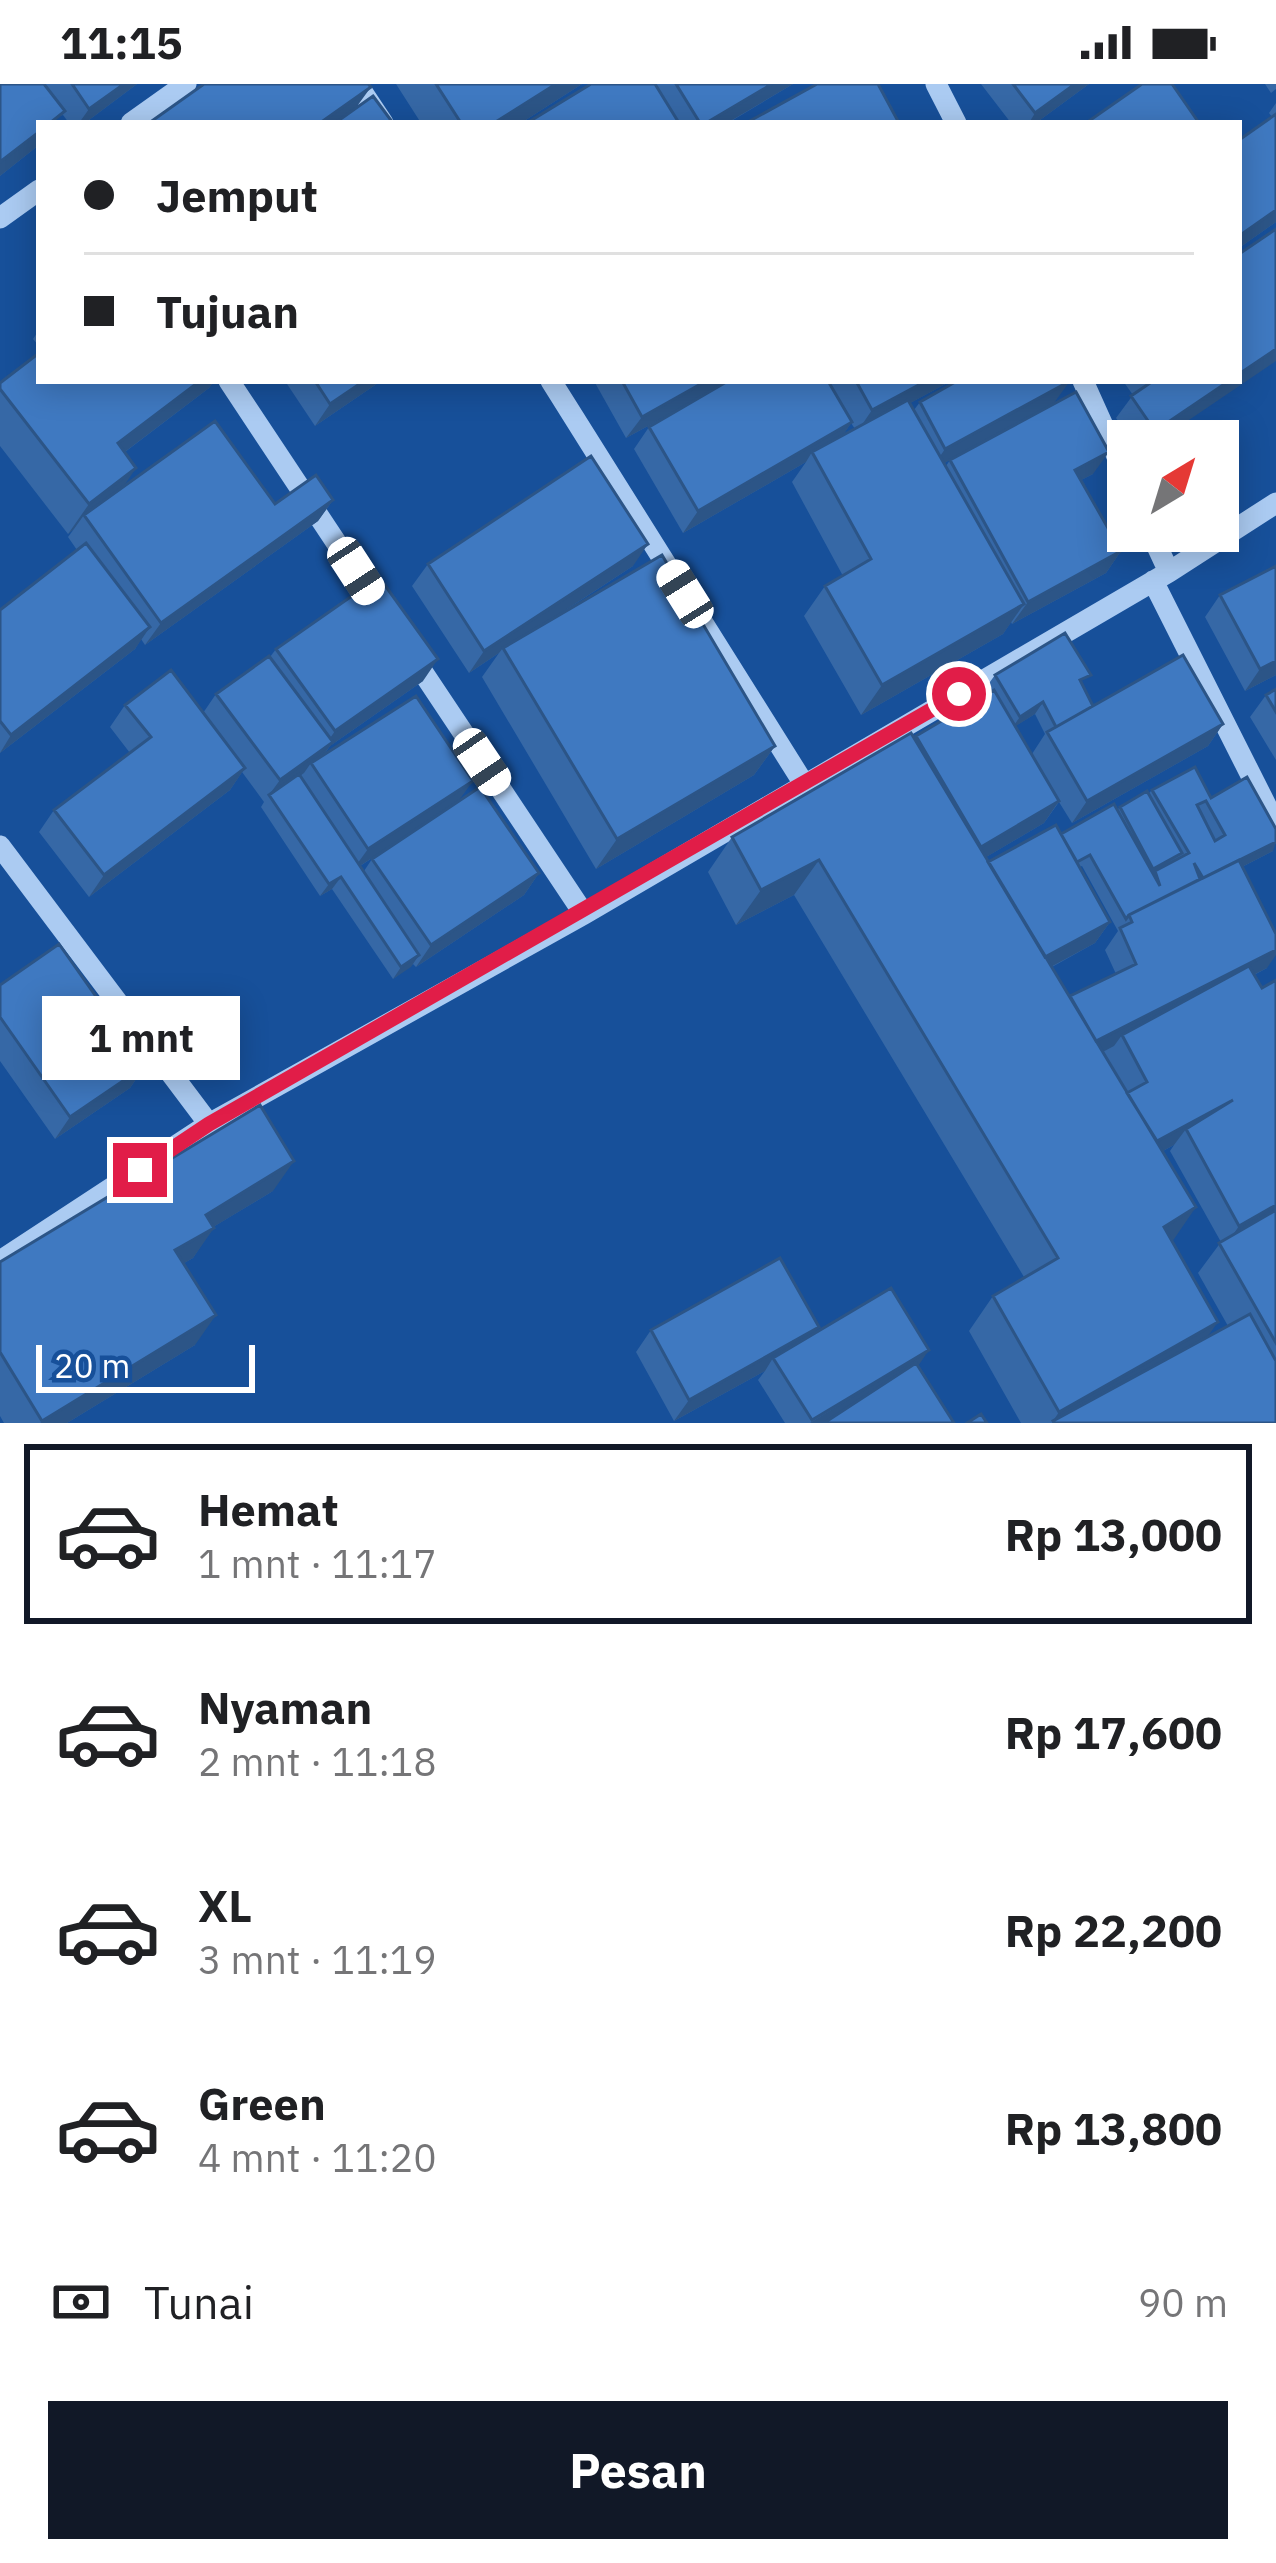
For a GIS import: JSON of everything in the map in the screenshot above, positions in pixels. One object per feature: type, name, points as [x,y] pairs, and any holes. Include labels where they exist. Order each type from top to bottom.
[{"type":"street","points":[[135,120],[186,84]]},
{"type":"street","points":[[357,84],[381,120]]},
{"type":"street","points":[[936,84],[954,120]]},
{"type":"street","points":[[0,218],[36,192]]},
{"type":"street","points":[[231,384],[584,914]]},
{"type":"street","points":[[553,384],[804,784]]},
{"type":"street","points":[[1084,384],[1107,434]]},
{"type":"street","points":[[0,1262],[209,1124],[584,914],[1161,576],[1276,503]]},
{"type":"street","points":[[1155,552],[1161,576],[1276,825]]},
{"type":"street","points":[[0,846],[209,1124]]},
{"type":"building","points":[[0,84],[44,84],[65,111],[54,120],[36,120],[36,134],[0,162]]},
{"type":"building","points":[[72,84],[124,84],[89,109]]},
{"type":"building","points":[[204,84],[371,87],[324,120],[153,120]]},
{"type":"building","points":[[436,84],[556,84],[499,120],[459,120]]},
{"type":"building","points":[[591,84],[655,84],[677,120],[532,120]]},
{"type":"building","points":[[676,84],[772,84],[711,120],[698,120]]},
{"type":"building","points":[[817,84],[878,84],[897,120],[751,120]]},
{"type":"building","points":[[1013,84],[1075,84],[1035,113]]},
{"type":"building","points":[[1142,84],[1172,84],[1197,120],[1090,120]]},
{"type":"building","points":[[373,96],[391,120],[339,120]]},
{"type":"building","points":[[1276,114],[1276,210],[1242,234],[1242,138]]},
{"type":"building","points":[[1276,229],[1276,349],[1242,372],[1242,252]]},
{"type":"building","points":[[36,355],[36,384],[196,384],[118,443],[136,468],[89,504],[0,383]]},
{"type":"building","points":[[317,384],[360,384],[330,404]]},
{"type":"building","points":[[624,384],[701,384],[642,417]]},
{"type":"building","points":[[723,384],[830,384],[852,422],[698,511],[649,427]]},
{"type":"building","points":[[858,384],[920,384],[872,410]]},
{"type":"building","points":[[952,384],[1064,384],[945,449],[920,402]]},
{"type":"building","points":[[1149,384],[1225,384],[1171,420],[1147,420],[1131,396]]},
{"type":"building","points":[[1076,392],[1107,453],[1075,470],[1107,526],[1107,552],[1119,552],[1028,602],[950,460]]},
{"type":"building","points":[[908,400],[1024,604],[882,685],[825,586],[871,559],[812,452]]},
{"type":"building","points":[[215,421],[275,504],[316,475],[333,500],[161,623],[84,515]]},
{"type":"building","points":[[591,456],[648,544],[484,651],[428,564]]},
{"type":"building","points":[[86,543],[150,627],[11,735],[0,721],[0,610]]},
{"type":"building","points":[[662,555],[775,746],[617,839],[503,648]]},
{"type":"building","points":[[1276,566],[1276,661],[1260,669],[1220,595]]},
{"type":"building","points":[[379,577],[438,659],[335,731],[276,649]]},
{"type":"building","points":[[1065,633],[1091,675],[1080,680],[1093,706],[1056,727],[1043,702],[1020,717],[995,675]]},
{"type":"building","points":[[1183,655],[1223,724],[1087,801],[1047,732]]},
{"type":"building","points":[[269,656],[333,742],[280,780],[216,694]]},
{"type":"building","points":[[171,670],[245,768],[104,875],[54,810],[151,737],[125,705]]},
{"type":"building","points":[[1276,689],[1276,712],[1266,695]]},
{"type":"building","points":[[994,690],[1059,801],[981,847],[916,736]]},
{"type":"building","points":[[416,696],[473,781],[368,849],[311,763]]},
{"type":"building","points":[[911,733],[1196,1207],[1164,1227],[1218,1322],[1059,1412],[993,1296],[1058,1258],[819,860],[761,890],[732,837]]},
{"type":"building","points":[[1195,767],[1211,798],[1247,777],[1276,829],[1276,842],[1203,878],[1194,863],[1200,879],[1126,919],[1090,855],[1077,862],[1061,834],[1114,804],[1160,886],[1155,871],[1189,853],[1152,790]],"holes":[[[1206,801],[1225,835],[1215,841],[1197,805]]]},
{"type":"building","points":[[299,774],[419,955],[401,967],[341,877],[329,884],[269,795]]},
{"type":"building","points":[[480,787],[539,873],[431,945],[372,859]]},
{"type":"building","points":[[1147,791],[1182,853],[1153,869],[1120,807]]},
{"type":"building","points":[[1056,825],[1110,922],[1045,957],[988,862]]},
{"type":"building","points":[[1239,860],[1276,934],[1276,950],[1096,1041],[1070,996],[1136,964],[1120,928],[1132,922],[1129,915]]},
{"type":"building","points":[[59,944],[145,1066],[70,1117],[0,1017],[0,985]]},
{"type":"building","points":[[1249,966],[1262,988],[1276,980],[1276,1205],[1239,1226],[1186,1129],[1233,1100],[1157,1141],[1127,1093],[1147,1082],[1122,1035]]},
{"type":"building","points":[[260,1105],[294,1161],[206,1215],[214,1228],[175,1250],[216,1315],[42,1421],[0,1352],[0,1262]]},
{"type":"building","points":[[1276,1210],[1276,1343],[1219,1243]]},
{"type":"building","points":[[780,1258],[819,1327],[689,1400],[651,1330]]},
{"type":"building","points":[[891,1288],[929,1350],[812,1420],[773,1358]]},
{"type":"building","points":[[1250,1314],[1276,1361],[1276,1423],[1054,1423],[1053,1421]]},
{"type":"building","points":[[916,1363],[954,1423],[824,1423]]},
{"type":"route","points":[[140,1170],[209,1124],[584,914],[959,694]]}]
